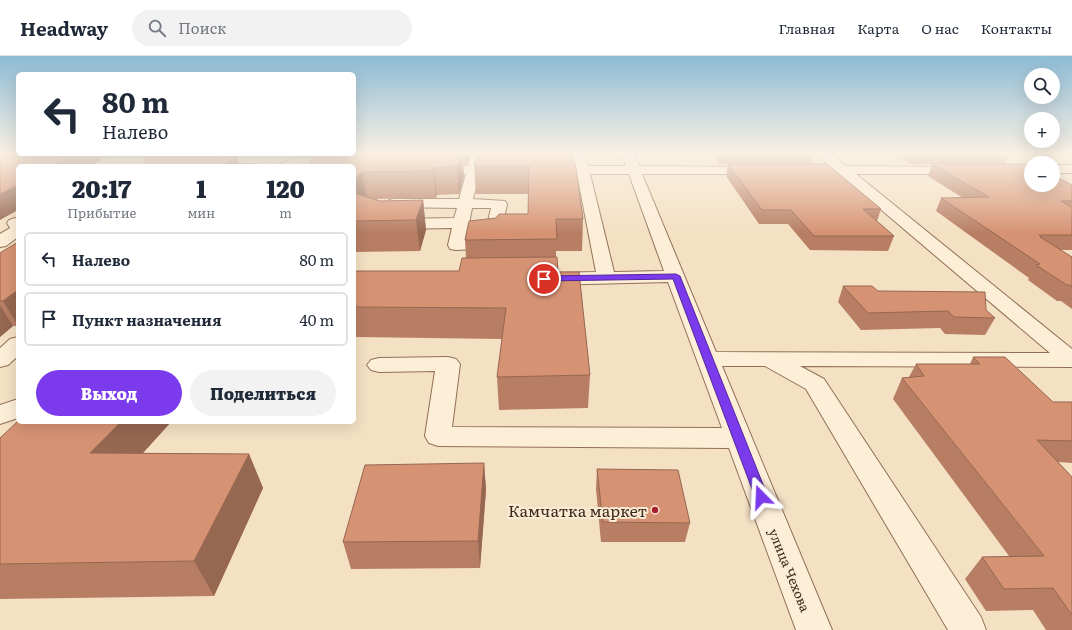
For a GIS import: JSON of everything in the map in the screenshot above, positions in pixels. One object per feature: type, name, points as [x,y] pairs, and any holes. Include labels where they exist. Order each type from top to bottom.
[{"type":"street","points":[[380,204],[466,203],[500,204],[491,244],[456,245],[466,203],[471,180]]},
{"type":"street","points":[[584,180],[606,278]]},
{"type":"street","name":"улица Чехова","points":[[637,180],[814,630]]},
{"type":"street","points":[[854,180],[1072,360]]},
{"type":"street","points":[[378,222],[385,224],[461,223]]},
{"type":"street","points":[[0,242],[16,231]]},
{"type":"street","points":[[529,279],[676,276]]},
{"type":"street","points":[[0,360],[16,346]]},
{"type":"street","points":[[708,359],[1072,360]]},
{"type":"street","points":[[771,360],[815,384],[968,630]]},
{"type":"street","points":[[379,365],[448,364],[438,436],[738,438]]},
{"type":"street","points":[[0,415],[16,409]]},
{"type":"building","points":[[0,180],[16,180],[16,186],[0,194]]},
{"type":"building","points":[[529,180],[577,180],[583,219],[556,219],[557,239],[465,240],[469,221],[496,218],[499,214],[528,214]]},
{"type":"building","points":[[740,180],[846,180],[881,209],[863,209],[894,236],[814,236],[791,210],[762,210]]},
{"type":"building","points":[[959,180],[1024,180],[1024,192],[1060,192],[1060,180],[1072,185],[1072,201],[1061,201],[1072,207],[1072,235],[1039,235],[1072,257],[1072,287],[1036,265],[1040,264],[941,198],[989,197]]},
{"type":"building","points":[[356,194],[380,201],[423,200],[416,220],[356,221]]},
{"type":"building","points":[[16,243],[16,291],[3,301],[0,301],[0,253]]},
{"type":"building","points":[[557,257],[558,272],[579,272],[590,375],[497,377],[506,308],[356,307],[356,271],[459,271],[462,258]]},
{"type":"building","points":[[843,286],[872,286],[878,291],[985,292],[986,310],[995,318],[954,317],[948,311],[868,313]]},
{"type":"building","points":[[973,357],[1005,357],[1053,402],[1072,402],[1072,441],[1037,440],[1072,477],[1072,615],[1053,588],[1004,589],[982,557],[1044,556],[902,378],[924,376],[916,364],[980,364]]},
{"type":"building","points":[[16,423],[119,424],[90,453],[249,454],[194,561],[0,564],[0,438]]},
{"type":"building","points":[[484,463],[478,541],[343,542],[365,465]]},
{"type":"building","points":[[597,469],[678,470],[690,523],[603,522]]},
{"type":"place","name":"Камчатка маркет","points":[[655,510]]},
{"type":"route","points":[[544,279],[676,276],[761,497]]}]
